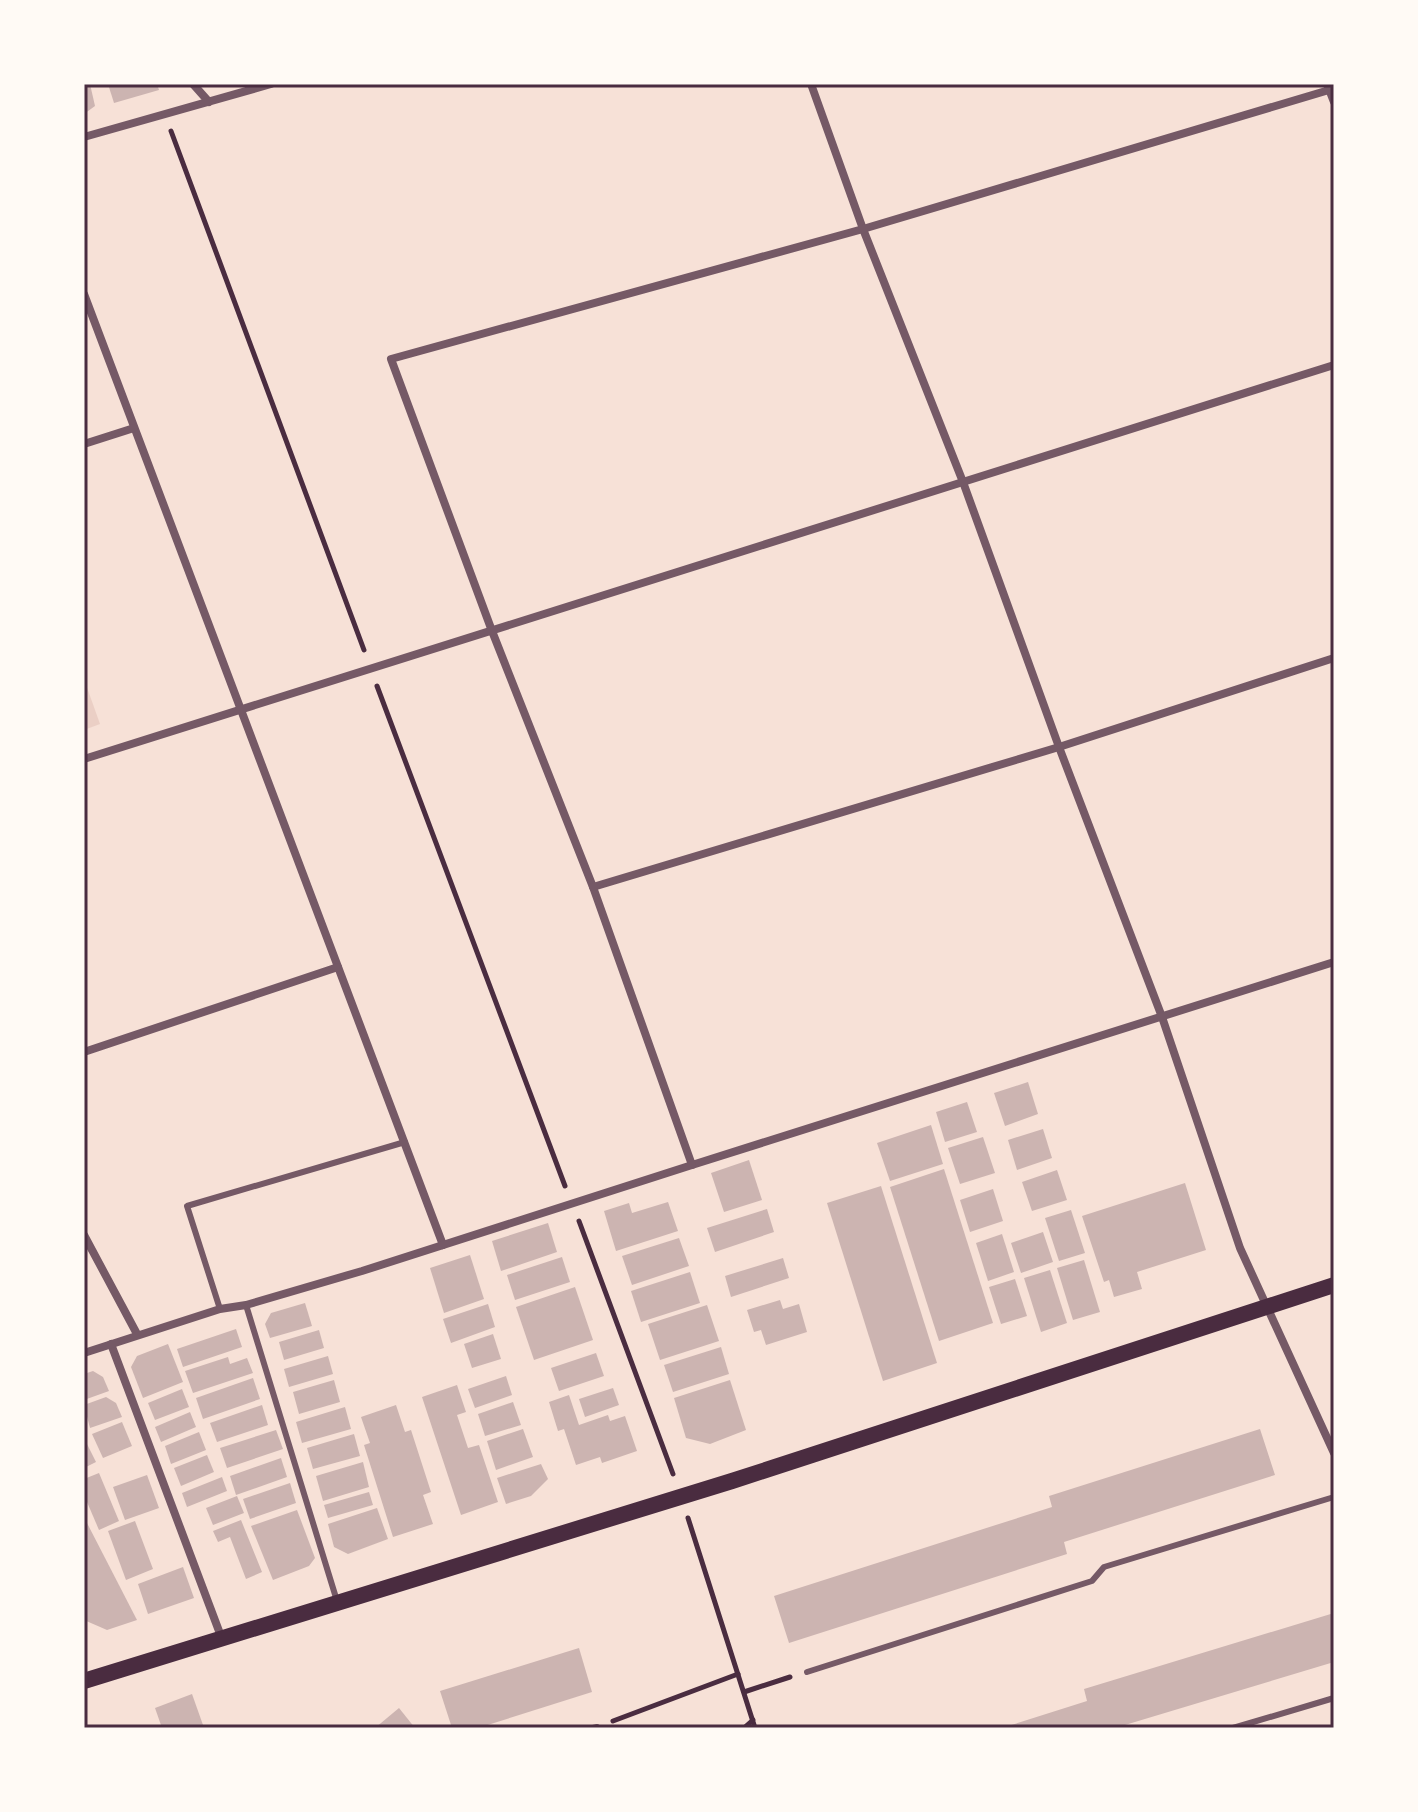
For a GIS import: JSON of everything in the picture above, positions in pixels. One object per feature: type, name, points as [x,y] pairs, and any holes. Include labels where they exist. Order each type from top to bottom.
[{"type":"main road","points":[[84,1681],[681,1496],[1334,1285]]},
{"type":"street","points":[[193,84],[209,102]]},
{"type":"street","points":[[84,137],[271,84]]},
{"type":"street","points":[[811,84],[1162,1017],[1240,1248],[1334,1453]]},
{"type":"street","points":[[692,1165],[593,887],[492,631],[391,359],[863,229],[1328,87],[1334,102]]},
{"type":"street","points":[[84,297],[443,1245]]},
{"type":"street","points":[[84,759],[1334,365]]},
{"type":"street","points":[[84,444],[134,428]]},
{"type":"street","points":[[593,887],[1059,747],[1334,658]]},
{"type":"street","points":[[84,1353],[220,1309],[246,1305],[443,1245],[1334,962]]},
{"type":"street","points":[[84,1052],[338,967]]},
{"type":"street","points":[[84,1235],[137,1334]]},
{"type":"street","points":[[111,1344],[223,1640]]},
{"type":"lane","points":[[220,1309],[187,1206],[405,1142]]},
{"type":"lane","points":[[246,1305],[338,1604]]},
{"type":"lane","points":[[807,1672],[1092,1581],[1104,1567],[1334,1497]]},
{"type":"lane","points":[[1233,1728],[1334,1698]]},
{"type":"path","points":[[165,115],[681,1496],[755,1728]]},
{"type":"path","points":[[744,1692],[807,1672]]},
{"type":"path","points":[[595,1727],[738,1674]]},
{"type":"path","points":[[744,1728],[753,1720]]},
{"type":"shaded area","points":[[84,679],[100,724],[84,730]]},
{"type":"building","points":[[84,84],[90,84],[95,106],[84,114]]},
{"type":"building","points":[[108,84],[157,84],[159,90],[114,103]]},
{"type":"building","points":[[1028,1082],[1038,1114],[1005,1126],[994,1093]]},
{"type":"building","points":[[967,1102],[977,1132],[945,1142],[936,1112]]},
{"type":"building","points":[[931,1125],[943,1164],[890,1181],[877,1143]]},
{"type":"building","points":[[1043,1129],[1052,1158],[1017,1170],[1008,1140]]},
{"type":"building","points":[[983,1137],[995,1173],[960,1184],[948,1148]]},
{"type":"building","points":[[749,1160],[762,1200],[724,1212],[711,1173]]},
{"type":"building","points":[[944,1169],[993,1323],[939,1341],[890,1187]]},
{"type":"building","points":[[1057,1170],[1067,1200],[1032,1211],[1022,1182]]},
{"type":"building","points":[[1185,1183],[1206,1250],[1137,1272],[1142,1289],[1114,1297],[1109,1280],[1104,1282],[1082,1216]]},
{"type":"building","points":[[881,1186],[937,1363],[883,1381],[827,1203]]},
{"type":"building","points":[[993,1189],[1003,1221],[970,1232],[960,1200]]},
{"type":"building","points":[[668,1202],[678,1231],[616,1251],[604,1211],[629,1203],[632,1213]]},
{"type":"building","points":[[767,1209],[774,1232],[715,1252],[707,1228]]},
{"type":"building","points":[[1071,1210],[1085,1253],[1059,1261],[1045,1218]]},
{"type":"building","points":[[548,1223],[557,1252],[501,1271],[492,1241]]},
{"type":"building","points":[[1043,1232],[1053,1262],[1021,1273],[1011,1243]]},
{"type":"building","points":[[1002,1234],[1014,1272],[988,1281],[976,1243]]},
{"type":"building","points":[[679,1238],[689,1266],[632,1285],[622,1256]]},
{"type":"building","points":[[470,1255],[484,1299],[444,1313],[430,1268]]},
{"type":"building","points":[[562,1257],[570,1282],[515,1300],[507,1275]]},
{"type":"building","points":[[783,1258],[789,1278],[731,1297],[725,1276]]},
{"type":"building","points":[[1084,1260],[1100,1312],[1073,1320],[1057,1268]]},
{"type":"building","points":[[1050,1270],[1067,1323],[1041,1332],[1024,1278]]},
{"type":"building","points":[[690,1272],[700,1303],[641,1322],[631,1291]]},
{"type":"building","points":[[1015,1279],[1027,1316],[1001,1324],[989,1287]]},
{"type":"building","points":[[575,1287],[593,1340],[534,1360],[516,1307]]},
{"type":"building","points":[[780,1300],[783,1309],[799,1304],[807,1332],[766,1345],[761,1330],[754,1332],[747,1310]]},
{"type":"building","points":[[305,1303],[312,1326],[270,1338],[265,1324],[271,1313]]},
{"type":"building","points":[[488,1304],[495,1327],[451,1343],[443,1319]]},
{"type":"building","points":[[707,1305],[719,1341],[660,1360],[648,1324]]},
{"type":"building","points":[[236,1329],[242,1347],[183,1367],[177,1349]]},
{"type":"building","points":[[319,1330],[324,1348],[284,1360],[279,1342]]},
{"type":"building","points":[[493,1334],[501,1359],[472,1368],[464,1344]]},
{"type":"building","points":[[168,1344],[183,1382],[143,1398],[131,1367],[137,1356]]},
{"type":"building","points":[[721,1347],[729,1374],[673,1392],[664,1365]]},
{"type":"building","points":[[596,1353],[604,1376],[559,1391],[551,1368]]},
{"type":"building","points":[[328,1356],[333,1374],[289,1387],[284,1369]]},
{"type":"building","points":[[228,1357],[230,1364],[247,1358],[253,1373],[193,1393],[185,1371]]},
{"type":"building","points":[[93,1371],[103,1377],[109,1391],[84,1400],[84,1374]]},
{"type":"building","points":[[506,1376],[512,1395],[475,1408],[468,1389]]},
{"type":"building","points":[[253,1378],[260,1399],[203,1419],[196,1398]]},
{"type":"building","points":[[334,1380],[340,1402],[299,1414],[293,1392]]},
{"type":"building","points":[[730,1380],[746,1430],[710,1444],[686,1438],[674,1398]]},
{"type":"building","points":[[457,1385],[466,1412],[457,1415],[468,1448],[479,1445],[498,1502],[461,1515],[422,1397]]},
{"type":"building","points":[[613,1388],[619,1405],[585,1417],[579,1399]]},
{"type":"building","points":[[182,1389],[189,1407],[155,1420],[148,1403]]},
{"type":"building","points":[[569,1395],[579,1425],[608,1415],[610,1421],[625,1416],[637,1451],[602,1463],[600,1457],[576,1465],[564,1429],[558,1431],[549,1402]]},
{"type":"building","points":[[106,1397],[116,1403],[122,1417],[90,1428],[84,1405]]},
{"type":"building","points":[[513,1402],[521,1425],[485,1436],[478,1414]]},
{"type":"building","points":[[262,1405],[268,1425],[217,1442],[210,1423]]},
{"type":"building","points":[[396,1405],[405,1432],[411,1430],[431,1492],[423,1495],[433,1524],[393,1537],[364,1445],[370,1443],[361,1417]]},
{"type":"building","points":[[345,1407],[351,1429],[302,1443],[296,1422]]},
{"type":"building","points":[[190,1412],[196,1427],[161,1442],[155,1427]]},
{"type":"building","points":[[122,1422],[132,1446],[103,1458],[92,1434]]},
{"type":"building","points":[[523,1429],[533,1457],[496,1470],[487,1441]]},
{"type":"building","points":[[1260,1429],[1275,1475],[1064,1542],[1067,1554],[789,1643],[774,1596],[1052,1507],[1049,1496]]},
{"type":"building","points":[[276,1430],[283,1449],[227,1468],[220,1448]]},
{"type":"building","points":[[199,1432],[206,1450],[171,1464],[165,1446]]},
{"type":"building","points":[[354,1434],[360,1456],[313,1469],[307,1448]]},
{"type":"building","points":[[84,1438],[96,1462],[84,1468]]},
{"type":"building","points":[[207,1455],[214,1472],[181,1486],[174,1468]]},
{"type":"building","points":[[281,1458],[287,1477],[236,1495],[230,1476]]},
{"type":"building","points":[[363,1462],[369,1487],[323,1501],[316,1476]]},
{"type":"building","points":[[541,1464],[548,1479],[531,1496],[506,1504],[497,1478]]},
{"type":"building","points":[[99,1473],[119,1521],[99,1530],[84,1495],[84,1479]]},
{"type":"building","points":[[147,1475],[159,1508],[125,1520],[113,1487]]},
{"type":"building","points":[[222,1477],[227,1491],[187,1507],[182,1493]]},
{"type":"building","points":[[290,1483],[296,1503],[250,1519],[243,1499]]},
{"type":"building","points":[[369,1492],[373,1505],[328,1518],[324,1505]]},
{"type":"building","points":[[237,1496],[244,1513],[213,1525],[206,1508]]},
{"type":"building","points":[[377,1508],[388,1539],[348,1554],[334,1547],[328,1524]]},
{"type":"building","points":[[297,1510],[315,1558],[309,1566],[273,1580],[251,1526]]},
{"type":"building","points":[[241,1520],[262,1572],[246,1579],[230,1537],[218,1542],[213,1531]]},
{"type":"building","points":[[135,1521],[153,1569],[126,1580],[108,1531]]},
{"type":"building","points":[[87,1523],[137,1620],[107,1630],[84,1620],[84,1525]]},
{"type":"building","points":[[183,1567],[194,1598],[148,1614],[138,1584]]},
{"type":"building","points":[[1334,1613],[1334,1662],[1115,1728],[1002,1728],[1087,1701],[1084,1689]]},
{"type":"building","points":[[579,1648],[592,1692],[478,1728],[452,1728],[440,1691]]},
{"type":"building","points":[[192,1694],[203,1725],[162,1728],[155,1708]]},
{"type":"building","points":[[399,1708],[415,1728],[375,1728]]}]
